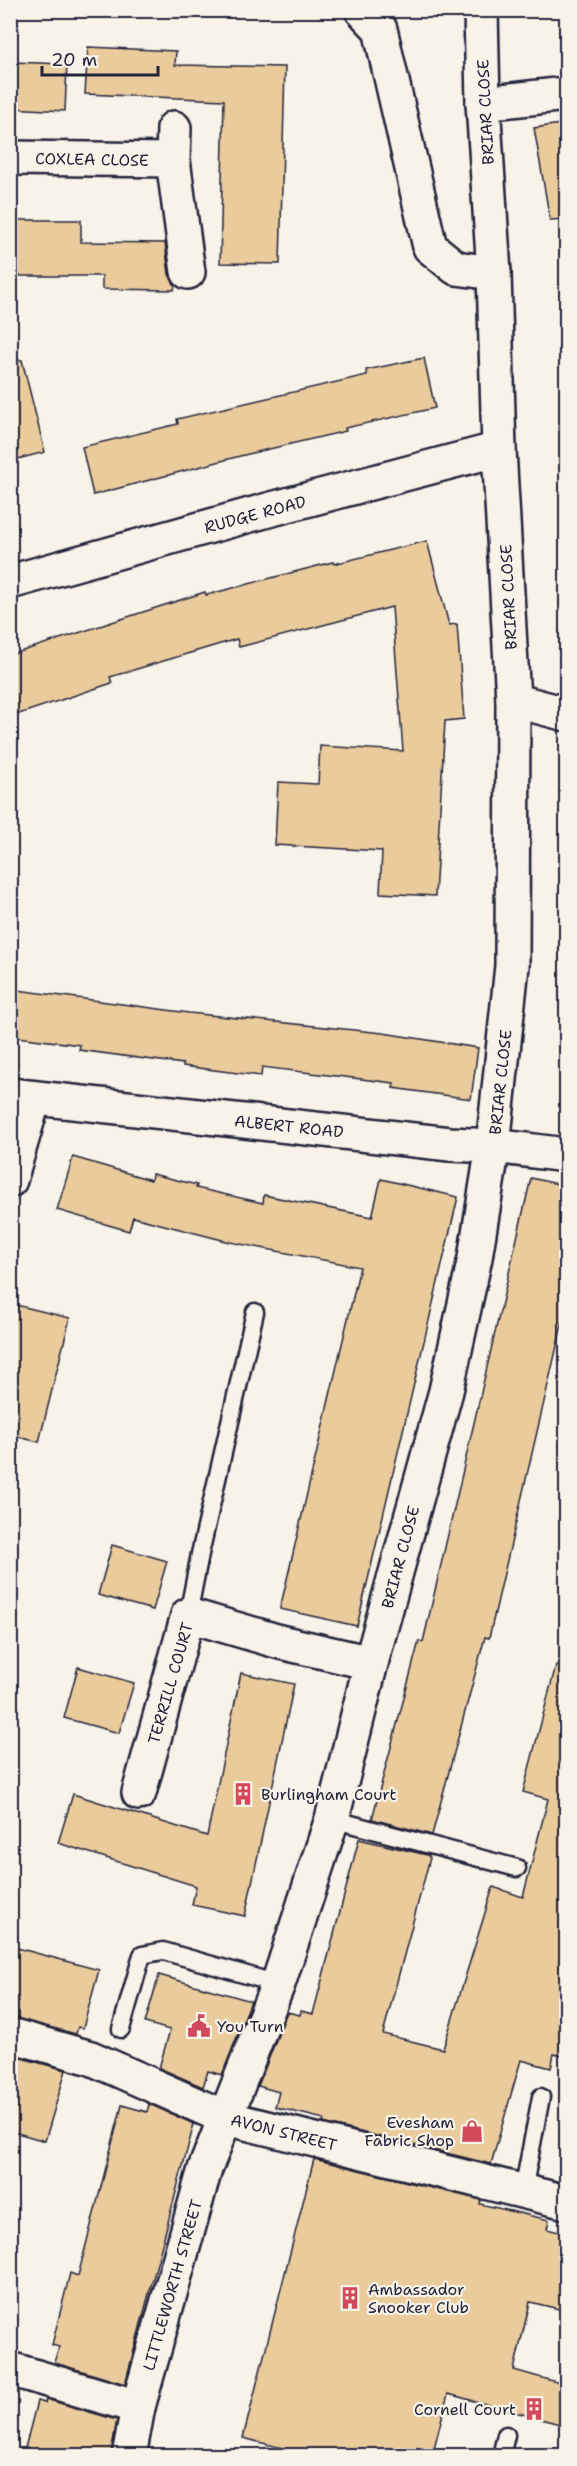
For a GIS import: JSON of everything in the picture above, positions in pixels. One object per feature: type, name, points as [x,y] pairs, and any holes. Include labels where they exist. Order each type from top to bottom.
[{"type":"street","name":"BRIAR CLOSE","points":[[226,2118],[278,1984],[332,1819],[371,1663],[446,1391],[475,1258],[493,1146],[512,966],[513,700],[480,10]]},
{"type":"street","points":[[372,17],[430,247],[456,268],[494,273]]},
{"type":"street","points":[[483,103],[567,94]]},
{"type":"street","name":"COXLEA CLOSE","points":[[174,128],[173,160],[188,272]]},
{"type":"street","name":"COXLEA CLOSE","points":[[10,158],[173,160]]},
{"type":"street","name":"RUDGE ROAD","points":[[10,582],[268,510],[500,449]]},
{"type":"street","points":[[513,700],[567,714]]},
{"type":"street","points":[[10,1180],[22,1097]]},
{"type":"street","name":"ALBERT ROAD","points":[[22,1097],[567,1155]]},
{"type":"street","name":"TERRILL COURT","points":[[139,1793],[188,1615],[280,1642],[371,1663]]},
{"type":"street","name":"AVON STREET","points":[[10,2035],[92,2058],[226,2118],[567,2202]]},
{"type":"street","name":"LITTLEWORTH STREET","points":[[129,2456],[138,2407],[205,2169],[226,2118]]},
{"type":"street","points":[[10,2369],[138,2407]]},
{"type":"lane","points":[[188,1615],[202,1542],[255,1312]]},
{"type":"lane","points":[[332,1819],[517,1868]]},
{"type":"lane","points":[[121,2029],[142,1955],[163,1951],[278,1984]]},
{"type":"lane","points":[[523,2191],[541,2097]]},
{"type":"lane","points":[[501,2456],[506,2435]]},
{"type":"building","points":[[88,47],[176,51],[175,65],[285,67],[280,264],[220,263],[224,100],[85,94]]},
{"type":"building","points":[[10,62],[67,64],[65,111],[10,108]]},
{"type":"building","points":[[567,123],[567,219],[550,220],[534,128]]},
{"type":"building","points":[[10,220],[81,220],[81,242],[165,243],[169,274],[175,285],[174,290],[102,289],[102,276],[10,276]]},
{"type":"building","points":[[424,358],[435,408],[345,428],[346,431],[93,495],[82,447],[178,424],[177,419],[367,375],[366,370]]},
{"type":"building","points":[[22,360],[45,452],[10,461],[10,361]]},
{"type":"building","points":[[427,541],[449,625],[457,624],[464,719],[445,721],[435,896],[380,893],[382,851],[275,845],[278,782],[318,784],[320,746],[403,751],[392,607],[239,647],[237,639],[110,677],[112,683],[10,717],[10,655],[205,592],[206,595],[333,562],[334,564]]},
{"type":"building","points":[[10,989],[189,1013],[383,1033],[478,1048],[471,1099],[393,1088],[394,1083],[262,1067],[261,1076],[183,1066],[183,1064],[79,1050],[80,1045],[10,1036]]},
{"type":"building","points":[[73,1157],[151,1180],[152,1174],[197,1185],[196,1188],[263,1203],[264,1195],[372,1217],[381,1179],[458,1197],[357,1626],[280,1609],[360,1267],[230,1242],[133,1217],[129,1231],[57,1210]]},
{"type":"building","points":[[531,1178],[567,1186],[567,1303],[489,1638],[485,1637],[432,1835],[372,1819],[419,1641],[423,1642]]},
{"type":"building","points":[[16,1305],[70,1318],[39,1442],[10,1435],[10,1326]]},
{"type":"building","points":[[112,1545],[167,1561],[153,1610],[98,1595]]},
{"type":"building","points":[[556,1665],[567,1666],[567,2057],[554,2054],[551,2068],[521,2060],[491,2164],[323,2123],[324,2119],[275,2107],[279,2092],[258,2086],[287,2012],[300,2015],[301,2011],[313,2014],[359,1839],[427,1855],[430,1858],[383,2034],[443,2049],[493,1887],[523,1897],[548,1799],[523,1792]]},
{"type":"building","points":[[78,1667],[134,1683],[119,1733],[64,1718]]},
{"type":"building","name":"Burlingham Court","points":[[241,1673],[294,1684],[245,1916],[192,1905],[196,1886],[58,1843],[73,1794],[207,1836]]},
{"type":"building","points":[[10,1946],[99,1970],[83,2028],[78,2027],[76,2034],[10,2017]]},
{"type":"building","name":"You Turn","points":[[159,1975],[251,2001],[222,2075],[208,2071],[203,2087],[159,2068],[170,2030],[145,2023]]},
{"type":"building","points":[[10,2055],[66,2070],[45,2141],[10,2131]]},
{"type":"building","points":[[149,2104],[194,2124],[125,2384],[55,2363],[59,2347],[52,2345],[70,2273],[78,2276],[122,2105],[147,2112]]},
{"type":"building","points":[[314,2159],[481,2200],[480,2204],[549,2220],[547,2229],[567,2234],[567,2311],[530,2302],[514,2370],[567,2385],[567,2426],[448,2394],[432,2456],[313,2456],[243,2438]]},
{"type":"building","points":[[46,2399],[117,2420],[111,2456],[23,2456],[37,2401],[45,2403]]},
{"type":"place","name":"Burlingham Court","points":[[243,1794]]},
{"type":"place","name":"You Turn","points":[[199,2026]]},
{"type":"place","name":"Evesham Fabric Shop","points":[[472,2131]]},
{"type":"place","name":"Ambassador Snooker Club","points":[[350,2298]]},
{"type":"place","name":"Cornell Court","points":[[534,2409]]}]
